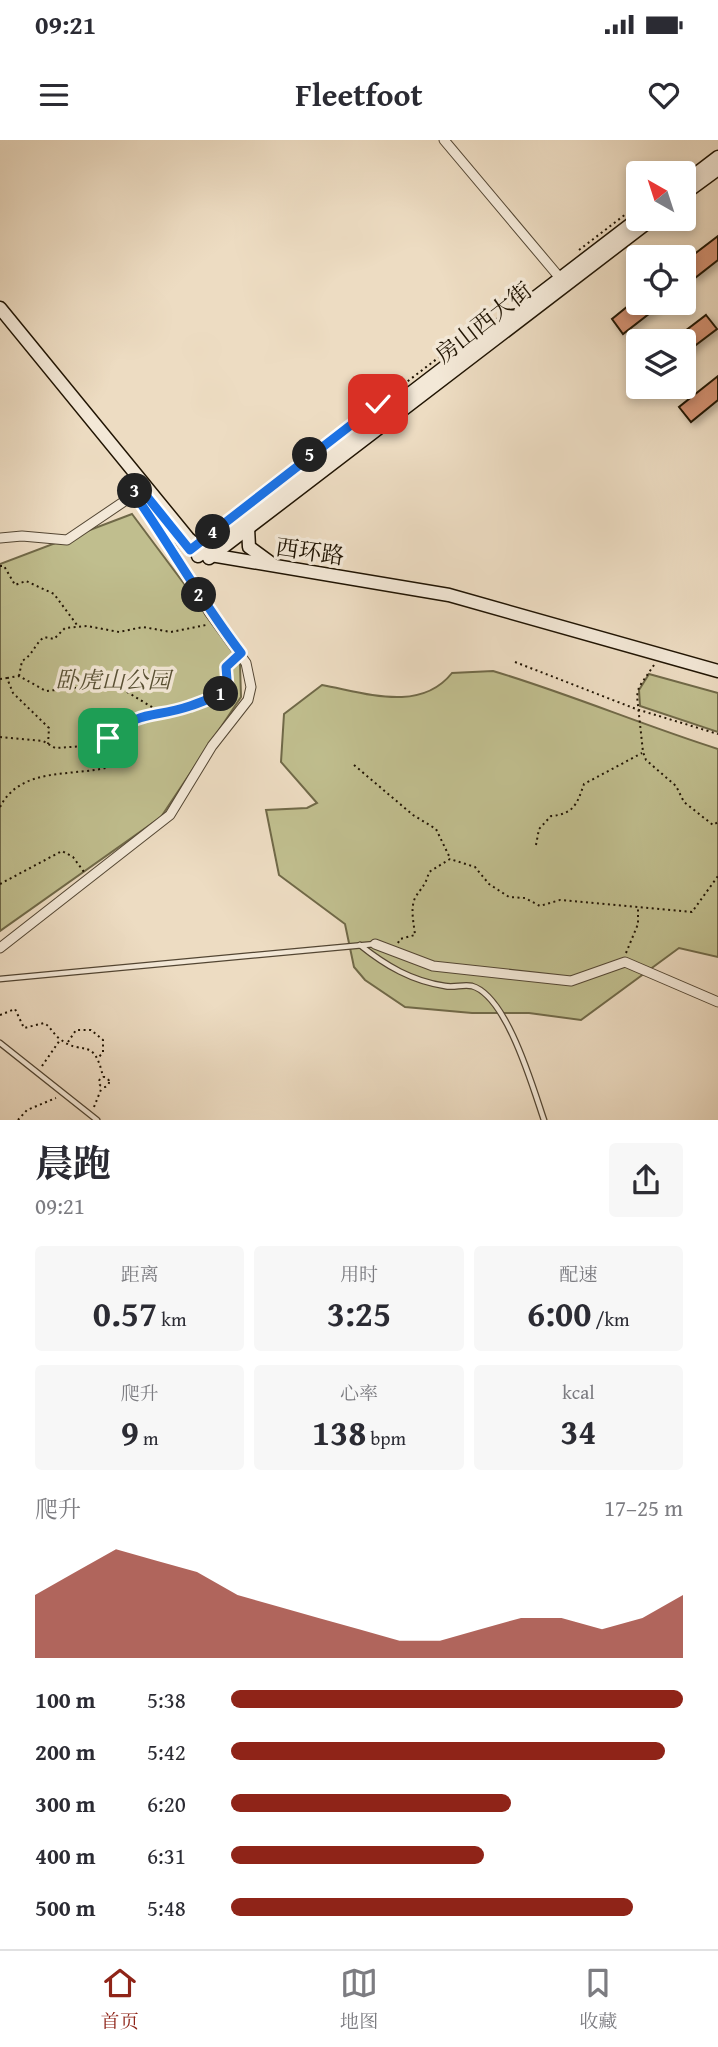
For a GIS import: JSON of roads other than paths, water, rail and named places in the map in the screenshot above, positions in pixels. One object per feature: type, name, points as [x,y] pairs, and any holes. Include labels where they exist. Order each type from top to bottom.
[{"type":"main road","points":[[696,174],[718,158]]},
{"type":"main road","points":[[696,185],[718,169]]},
{"type":"main road","name":"房山西大街","points":[[204,556],[626,228]]},
{"type":"main road","name":"房山西大街","points":[[204,556],[248,528],[636,231]]},
{"type":"main road","points":[[0,308],[204,556]]},
{"type":"main road","points":[[0,318],[135,489],[204,556]]},
{"type":"main road","points":[[248,528],[247,540],[254,552],[284,569]]},
{"type":"main road","name":"西环路","points":[[204,556],[449,595],[718,671]]},
{"type":"main road","name":"西环路","points":[[204,556],[423,594],[718,676]]},
{"type":"street","points":[[444,140],[560,278]]},
{"type":"street","points":[[0,538],[22,536],[67,540],[135,489],[215,620],[241,653],[250,673],[248,700],[206,755],[170,815],[0,948]]},
{"type":"street","points":[[375,944],[392,953],[433,966],[571,981],[621,963],[643,969],[718,1002]]},
{"type":"lane","points":[[360,944],[380,961],[419,982],[452,987],[469,986],[480,990],[514,1032],[544,1119]]},
{"type":"lane","points":[[0,979],[375,944]]},
{"type":"lane","points":[[0,1043],[97,1119]]},
{"type":"park label","name":"卧虎山公园","points":[[113,679]]}]
